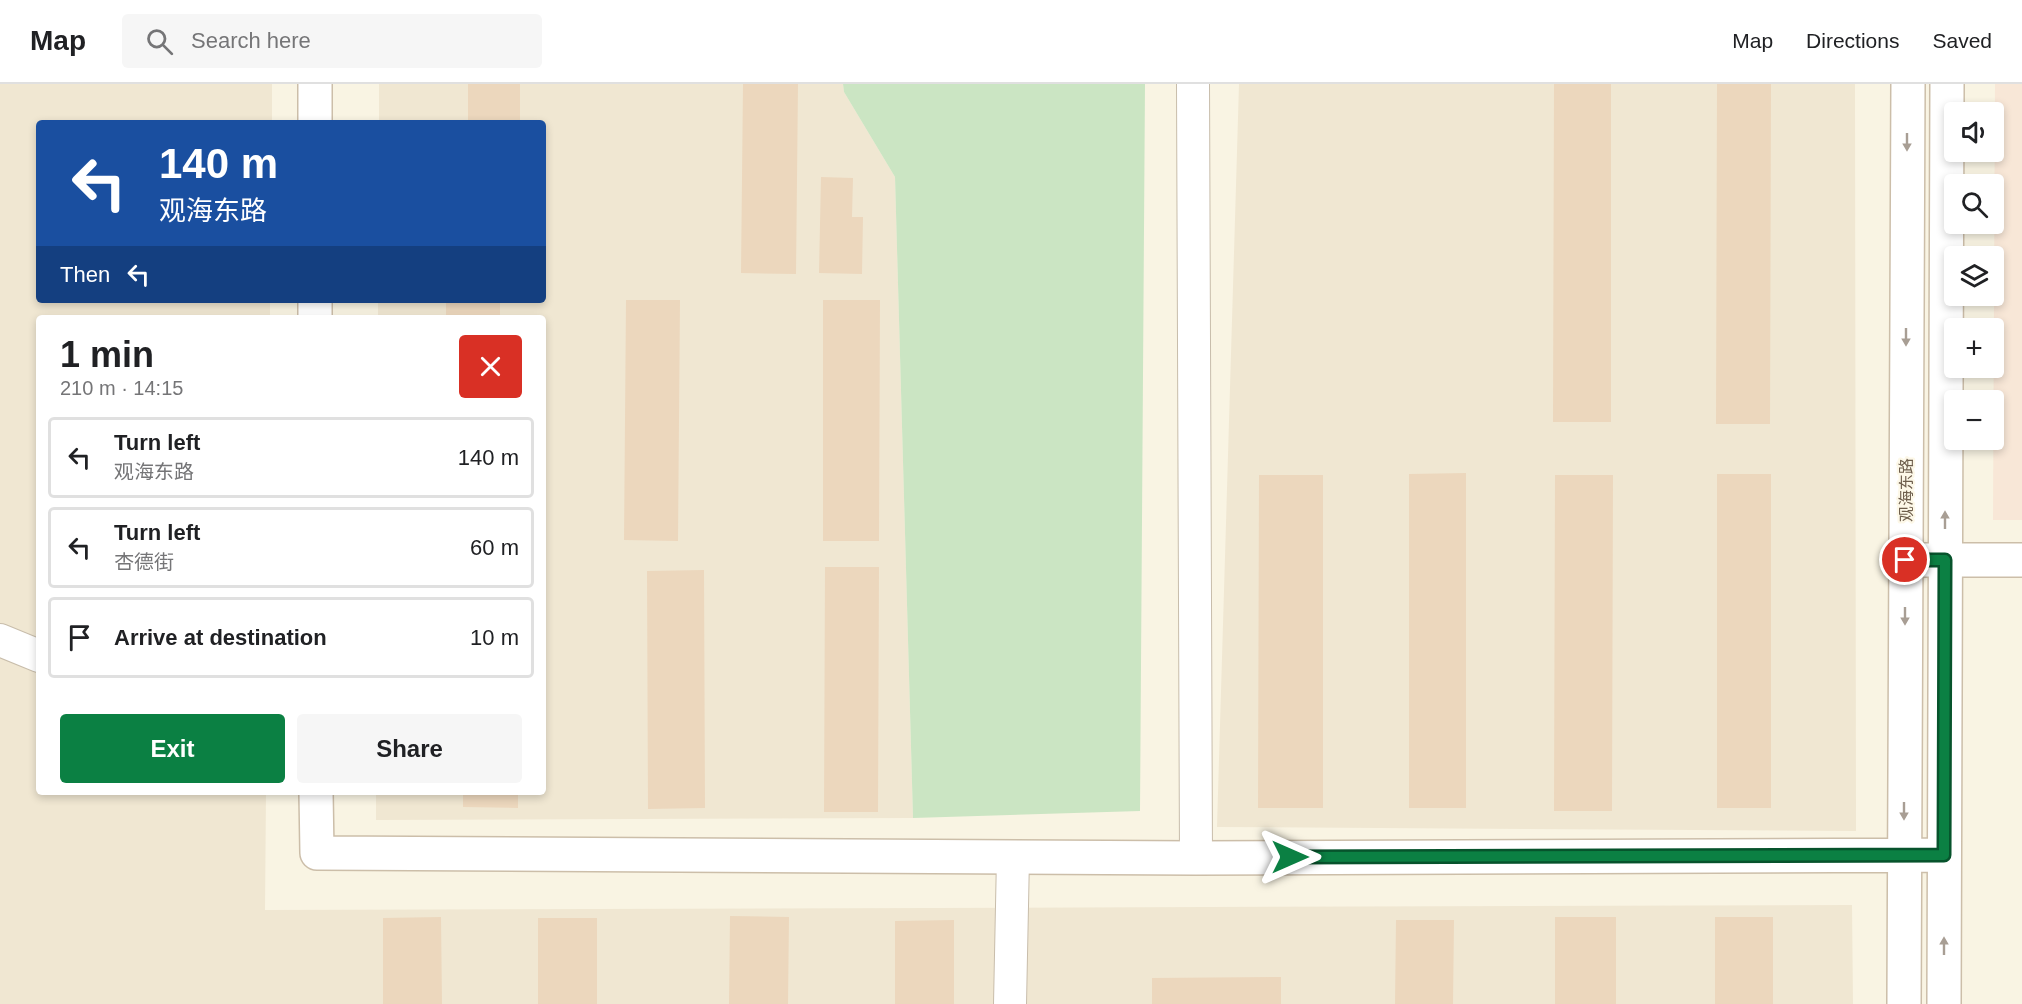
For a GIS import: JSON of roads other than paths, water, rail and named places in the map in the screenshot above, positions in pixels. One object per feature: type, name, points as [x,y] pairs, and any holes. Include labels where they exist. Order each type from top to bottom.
[{"type":"street","points":[[315,84],[315,120]]},
{"type":"street","points":[[1193,84],[1196,858]]},
{"type":"street","name":"观海东路","points":[[1904,1004],[1908,84]]},
{"type":"street","points":[[1944,1004],[1947,84]]},
{"type":"street","points":[[1905,560],[2022,560]]},
{"type":"street","points":[[0,640],[36,655]]},
{"type":"street","points":[[316,795],[317,853],[1196,858],[1944,855]]},
{"type":"street","points":[[1010,1004],[1013,857]]}]
